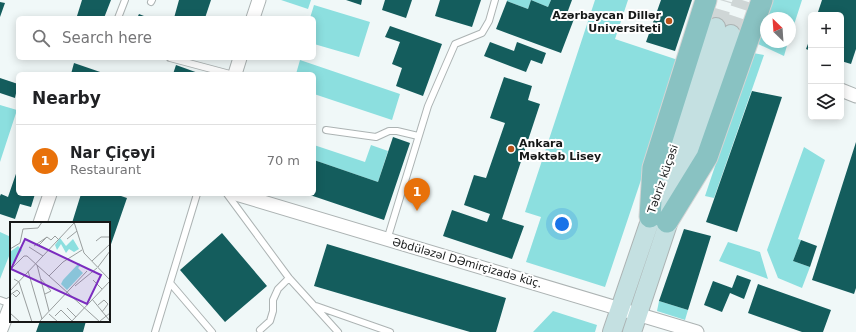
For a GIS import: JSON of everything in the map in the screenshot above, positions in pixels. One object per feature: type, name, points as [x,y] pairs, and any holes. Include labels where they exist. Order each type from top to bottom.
[{"type":"main road","points":[[659,219],[653,168],[706,0]]},
{"type":"main road","points":[[659,219],[707,157],[762,0]]},
{"type":"main road","name":"Təbriz küçəsi","points":[[612,332],[620,308],[659,219],[723,30]]},
{"type":"main road","name":"Təbriz küçəsi","points":[[632,332],[638,313],[659,219]]},
{"type":"street","points":[[254,16],[259,0]]},
{"type":"street","points":[[236,72],[239,60]]},
{"type":"street","points":[[844,91],[856,96]]},
{"type":"street","points":[[40,222],[49,196]]},
{"type":"street","name":"Əbdüləzəl DƏmirçizadə küç.","points":[[243,196],[386,240],[638,313],[697,332]]},
{"type":"street","points":[[0,332],[10,307]]},
{"type":"lane","points":[[119,16],[125,0]]},
{"type":"lane","points":[[386,240],[428,106],[455,44],[482,33],[489,21],[496,0]]},
{"type":"lane","points":[[178,60],[222,72]]},
{"type":"lane","points":[[326,130],[376,137],[389,131],[397,131],[418,136]]},
{"type":"lane","points":[[155,332],[171,284],[196,196]]},
{"type":"lane","points":[[228,196],[289,278],[338,332]]},
{"type":"lane","points":[[260,330],[270,321],[273,311],[273,300],[278,289],[289,278]]},
{"type":"lane","points":[[171,284],[212,332]]},
{"type":"lane","points":[[0,300],[10,304]]},
{"type":"lane","points":[[314,305],[390,332]]},
{"type":"shaded area","points":[[281,0],[311,0],[308,9]]},
{"type":"shaded area","points":[[507,0],[531,0],[528,9]]},
{"type":"shaded area","points":[[531,0],[551,0],[548,7]]},
{"type":"shaded area","points":[[595,0],[628,0],[615,39],[681,61],[605,287],[526,262],[541,217],[525,212]]},
{"type":"shaded area","points":[[771,0],[802,0],[796,18],[796,12],[767,12]]},
{"type":"shaded area","points":[[314,5],[370,22],[359,57],[316,45],[316,16],[311,16]]},
{"type":"shaded area","points":[[767,48],[786,48],[784,56]]},
{"type":"shaded area","points":[[753,53],[764,55],[714,198],[705,196]]},
{"type":"shaded area","points":[[300,60],[400,94],[392,120],[316,95],[316,72],[297,72]]},
{"type":"shaded area","points":[[0,105],[16,110],[16,113],[0,162]]},
{"type":"shaded area","points":[[371,145],[388,151],[378,182],[316,161],[316,146],[365,162]]},
{"type":"shaded area","points":[[804,147],[825,160],[798,239],[801,240],[793,261],[810,267],[802,288],[778,278],[767,250]]},
{"type":"shaded area","points":[[0,232],[10,237],[10,254],[0,279]]},
{"type":"shaded area","points":[[728,242],[760,252],[768,279],[719,261]]},
{"type":"shaded area","points":[[659,301],[688,310],[685,320],[657,311]]},
{"type":"shaded area","points":[[553,311],[597,325],[595,332],[533,332]]},
{"type":"building","points":[[82,0],[111,0],[105,16],[77,16]]},
{"type":"building","points":[[179,0],[211,0],[206,16],[175,16]]},
{"type":"building","points":[[346,0],[362,0],[361,5]]},
{"type":"building","points":[[385,0],[412,0],[406,18],[382,10]]},
{"type":"building","points":[[440,0],[481,0],[472,27],[435,16]]},
{"type":"building","points":[[531,0],[548,7],[551,0],[572,0],[566,16],[574,19],[561,53],[496,29],[507,1],[528,9]]},
{"type":"building","name":"Azərbaycan Dillər Universiteti","points":[[661,0],[692,0],[675,51],[646,42]]},
{"type":"building","points":[[822,0],[856,0],[856,49],[851,64],[844,62],[844,12],[818,12]]},
{"type":"building","points":[[0,2],[5,3],[0,17]]},
{"type":"building","points":[[390,26],[442,44],[423,96],[396,86],[402,68],[392,64],[400,42],[385,37]]},
{"type":"building","points":[[490,42],[514,51],[517,42],[546,53],[542,64],[531,60],[526,72],[484,56]]},
{"type":"building","points":[[74,63],[100,72],[72,72]]},
{"type":"building","points":[[176,65],[195,72],[174,72]]},
{"type":"building","name":"Ankara Məktəb Lisey","points":[[504,77],[532,86],[528,100],[540,104],[502,219],[524,226],[512,259],[443,236],[452,210],[487,222],[490,214],[464,205],[474,175],[486,178],[505,123],[490,118]]},
{"type":"building","points":[[0,78],[16,83],[15,98],[0,93]]},
{"type":"building","points":[[752,91],[782,97],[737,232],[706,222]]},
{"type":"building","points":[[393,137],[410,143],[384,220],[313,196],[316,196],[316,161],[378,182]]},
{"type":"building","points":[[856,142],[856,288],[854,294],[812,280]]},
{"type":"building","points":[[16,174],[16,196],[34,196],[31,207],[20,204],[15,219],[0,214],[0,196],[1,194],[8,197]]},
{"type":"building","points":[[80,196],[121,196],[127,198],[110,247],[110,222],[72,222]]},
{"type":"building","points":[[684,229],[711,236],[688,310],[659,301]]},
{"type":"building","points":[[222,233],[267,286],[225,322],[180,270]]},
{"type":"building","points":[[801,240],[817,246],[810,267],[793,261]]},
{"type":"building","points":[[327,244],[506,298],[496,332],[470,332],[314,286]]},
{"type":"building","points":[[737,275],[751,280],[744,299],[730,293],[722,312],[704,305],[713,281],[732,288]]},
{"type":"building","points":[[758,284],[831,310],[823,332],[802,332],[748,313]]},
{"type":"building","points":[[40,322],[86,322],[83,332],[36,332]]},
{"type":"tunnel","points":[[716,27],[724,0]]},
{"type":"tunnel","points":[[731,34],[742,0]]},
{"type":"place","name":"Azərbaycan Dillər Universiteti","points":[[669,21]]},
{"type":"place","name":"Ankara Məktəb Lisey","points":[[511,149]]},
{"type":"place","name":"Nar Çiçəyi","points":[[417,211]]}]
